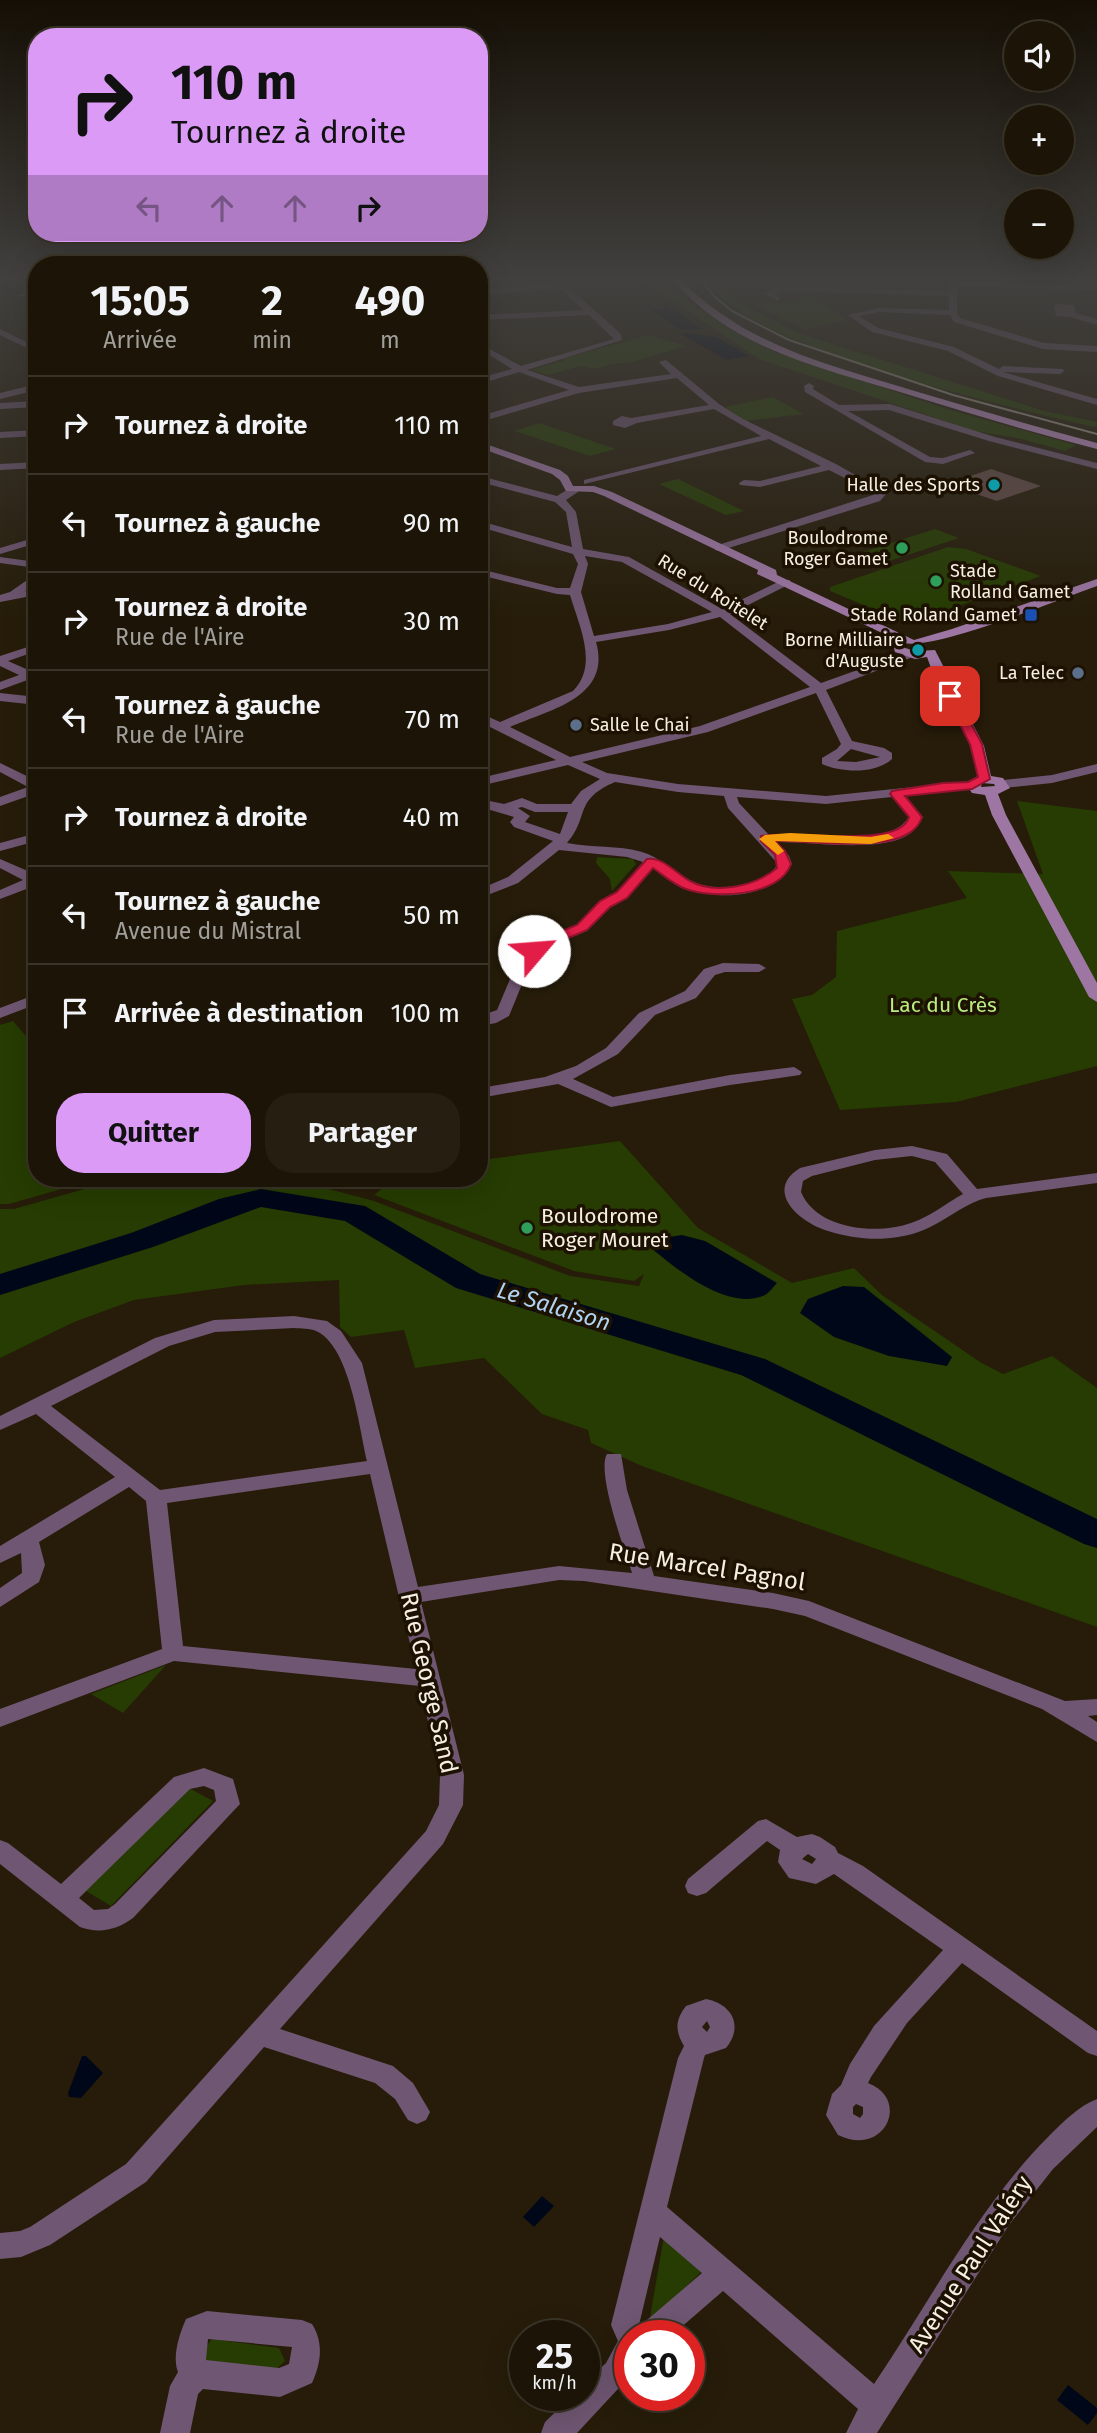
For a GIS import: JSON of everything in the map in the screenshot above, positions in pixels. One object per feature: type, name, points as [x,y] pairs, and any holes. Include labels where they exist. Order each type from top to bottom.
[{"type":"main road","points":[[916,394],[1097,446]]},
{"type":"street","points":[[488,417],[566,394]]},
{"type":"street","points":[[702,394],[716,406],[877,488],[883,494],[876,499],[719,548]]},
{"type":"street","points":[[814,394],[928,460],[943,461],[970,453]]},
{"type":"street","points":[[1067,394],[1097,402]]},
{"type":"street","points":[[0,406],[28,404]]},
{"type":"street","points":[[632,421],[716,406]]},
{"type":"street","points":[[837,408],[890,407],[992,439],[1097,466]]},
{"type":"street","points":[[0,435],[28,433]]},
{"type":"street","points":[[559,500],[581,485],[771,436]]},
{"type":"street","points":[[488,447],[556,472],[719,548],[725,554],[772,575],[906,644],[933,650]]},
{"type":"street","points":[[0,467],[28,465]]},
{"type":"street","points":[[744,483],[760,484],[833,466]]},
{"type":"street","points":[[488,481],[559,500],[570,509],[577,540],[576,551],[584,567],[575,592],[594,657],[584,687],[577,694],[499,727]]},
{"type":"street","name":"Rue du Roitelet","points":[[488,526],[576,551],[625,559],[722,613],[819,688]]},
{"type":"street","points":[[0,551],[28,543]]},
{"type":"street","points":[[0,560],[28,564]]},
{"type":"street","points":[[488,575],[557,591],[575,592]]},
{"type":"street","points":[[589,640],[669,627],[722,613],[786,582]]},
{"type":"street","points":[[879,665],[906,644],[956,632],[1097,582]]},
{"type":"street","points":[[488,780],[704,729],[879,665],[933,650],[1097,587]]},
{"type":"street","points":[[906,644],[913,655],[938,676]]},
{"type":"street","points":[[0,661],[28,650]]},
{"type":"street","points":[[933,650],[938,676],[976,744],[999,816],[1097,997]]},
{"type":"street","points":[[0,661],[28,675]]},
{"type":"street","points":[[0,686],[28,675]]},
{"type":"street","points":[[819,688],[847,744]]},
{"type":"street","points":[[0,697],[28,700]]},
{"type":"street","points":[[488,722],[566,761],[613,778],[731,793],[826,800],[896,794],[943,786],[1052,779],[1097,768]]},
{"type":"street","points":[[0,767],[28,782]]},
{"type":"street","points":[[488,891],[513,880],[570,834],[576,808],[588,791],[613,778]]},
{"type":"street","points":[[0,802],[28,791]]},
{"type":"street","points":[[488,805],[523,816],[517,822],[519,824],[560,843],[584,851],[630,853],[652,861],[688,886],[726,891],[767,883],[779,874],[785,864],[781,854],[733,805],[731,793]]},
{"type":"street","points":[[765,839],[790,836],[871,840],[890,837],[906,831],[913,824],[915,817],[896,794]]},
{"type":"street","points":[[504,810],[522,802],[535,808],[576,808]]},
{"type":"street","points":[[0,847],[28,839]]},
{"type":"street","points":[[488,1020],[503,1013],[522,967],[534,951],[552,940],[582,928],[605,904],[622,895],[652,861]]},
{"type":"street","points":[[0,863],[28,877]]},
{"type":"street","points":[[0,895],[28,883]]},
{"type":"street","points":[[488,1092],[561,1079],[610,1052],[646,1014],[695,994],[713,970],[723,967],[759,968]]},
{"type":"street","points":[[0,1013],[28,1002]]},
{"type":"street","points":[[561,1079],[611,1102],[730,1080],[794,1072]]},
{"type":"street","points":[[973,1196],[942,1159],[918,1151],[901,1151],[806,1172],[792,1181],[790,1186],[792,1194],[809,1214],[825,1224],[872,1233],[915,1228],[973,1196],[1097,1178]]},
{"type":"street","name":"Rue George Sand","points":[[0,2246],[21,2244],[40,2236],[136,2173],[435,1837],[451,1805],[452,1775],[353,1363],[341,1343],[328,1329],[308,1322],[294,1322],[228,1325],[197,1330],[162,1342],[37,1405]]},
{"type":"street","points":[[0,1424],[37,1405],[156,1498],[377,1466]]},
{"type":"street","points":[[614,1459],[617,1490],[645,1583]]},
{"type":"street","points":[[0,1556],[130,1478]]},
{"type":"street","points":[[156,1498],[173,1653]]},
{"type":"street","points":[[0,1599],[32,1577],[33,1565],[28,1539]]},
{"type":"street","name":"Rue Marcel Pagnol","points":[[410,1596],[559,1573],[584,1574],[773,1601],[809,1609],[1064,1710],[1097,1733]]},
{"type":"street","points":[[0,1718],[173,1653],[430,1679]]},
{"type":"street","points":[[1064,1710],[1097,1707]]},
{"type":"street","points":[[0,1850],[62,1899],[89,1920],[113,1919],[124,1911],[228,1804],[225,1785],[211,1777],[197,1775],[183,1783],[62,1899]]},
{"type":"street","points":[[697,1886],[766,1828],[795,1848],[790,1862],[803,1874],[822,1872],[829,1859],[854,1872],[1097,2045]]},
{"type":"street","points":[[851,2093],[861,2065],[912,1998],[961,1948]]},
{"type":"street","points":[[259,2034],[384,2074],[404,2091],[417,2112]]},
{"type":"street","points":[[626,2320],[691,2058],[699,2041]]},
{"type":"street","name":"Avenue Paul Valéry","points":[[861,2433],[876,2405],[910,2358],[1031,2170],[1097,2110]]},
{"type":"street","points":[[652,2212],[876,2405]]},
{"type":"street","points":[[669,2320],[723,2273]]},
{"type":"street","points":[[175,2433],[186,2386],[198,2374]]},
{"type":"street","points":[[556,2433],[614,2375]]},
{"type":"green space","points":[[863,394],[900,394],[1076,445],[1065,451],[1022,439],[975,431]]},
{"type":"green space","points":[[960,394],[989,394],[1044,411],[1097,422],[1097,425],[1095,427]]},
{"type":"green space","points":[[773,397],[803,414],[746,421],[725,407]]},
{"type":"green space","points":[[539,423],[616,449],[590,456],[515,431]]},
{"type":"green space","points":[[678,479],[744,511],[726,515],[659,484]]},
{"type":"green space","name":"Boulodrome Roger Gamet","points":[[935,529],[959,538],[868,568],[844,558]]},
{"type":"green space","name":"Stade Rolland Gamet","points":[[948,547],[966,549],[1041,576],[909,624],[830,591],[830,587]]},
{"type":"green space","name":"Lac du Crès","points":[[1017,801],[1097,811],[1097,1066],[956,1102],[840,1110],[792,999],[812,995],[836,977],[837,931],[967,898],[948,871],[1043,874]]},
{"type":"green space","points":[[597,857],[633,859],[636,864],[612,891],[610,879],[596,863]]},
{"type":"green space","points":[[13,1021],[28,1038],[28,1187],[68,1187],[9,1204],[0,1204],[0,1025]]},
{"type":"green space","points":[[620,1141],[698,1228],[792,1283],[854,1268],[882,1295],[980,1362],[1003,1374],[1052,1356],[1097,1388],[1097,1627],[642,1466],[591,1443],[588,1430],[542,1414],[484,1358],[415,1368],[404,1330],[351,1337],[340,1327],[339,1280],[244,1285],[134,1300],[74,1322],[0,1358],[0,1209],[14,1209],[91,1187],[325,1188],[374,1201],[570,1276],[639,1286],[644,1274],[634,1281],[574,1271],[374,1195],[389,1187],[488,1187],[490,1159]]},
{"type":"green space","points":[[166,1665],[123,1713],[91,1694]]},
{"type":"green space","points":[[189,1788],[213,1801],[111,1906],[86,1891]]},
{"type":"green space","points":[[664,2236],[702,2271],[650,2320]]},
{"type":"green space","points":[[212,2339],[279,2348],[285,2361],[274,2371],[209,2366],[201,2353]]},
{"type":"water","points":[[682,1235],[705,1241],[777,1283],[765,1295],[750,1299],[716,1292],[683,1273],[643,1241]]},
{"type":"water","points":[[843,1286],[864,1287],[952,1357],[947,1366],[889,1356],[834,1337],[800,1313],[808,1299]]},
{"type":"water","points":[[82,2056],[86,2056],[103,2073],[81,2098],[69,2097],[68,2093]]},
{"type":"water","points":[[542,2196],[554,2206],[534,2227],[523,2217]]},
{"type":"water","points":[[1068,2385],[1097,2408],[1097,2413],[1088,2425],[1057,2400]]},
{"type":"building","name":"Halle des Sports","points":[[991,469],[1041,486],[997,501],[947,484]]},
{"type":"waterway","name":"Le Salaison","points":[[0,1285],[142,1240],[230,1206],[261,1198],[354,1213],[468,1281],[753,1367],[1097,1535]]},
{"type":"tram line","points":[[949,394],[1097,434]]},
{"type":"slow traffic","points":[[778,851],[765,839],[790,836],[871,840],[888,838]]},
{"type":"place","name":"Halle des Sports","points":[[994,485]]},
{"type":"place","name":"Boulodrome Roger Gamet","points":[[902,548]]},
{"type":"place","name":"Stade Rolland Gamet","points":[[936,581]]},
{"type":"place","name":"Stade Roland Gamet","points":[[1031,615]]},
{"type":"place","name":"Borne Milliaire d'Auguste","points":[[918,650]]},
{"type":"place","name":"La Telec","points":[[1078,673]]},
{"type":"place","name":"Salle le Chai","points":[[576,725]]},
{"type":"place","name":"Boulodrome Roger Mouret","points":[[527,1228]]},
{"type":"route","points":[[534,951],[552,940],[582,928],[605,904],[622,895],[652,861],[688,886],[738,890],[761,886],[783,870],[784,859],[765,839],[790,836],[871,840],[906,831],[913,824],[915,817],[913,811],[896,794],[943,786],[972,785],[974,781],[985,779],[976,744],[950,696]]}]
